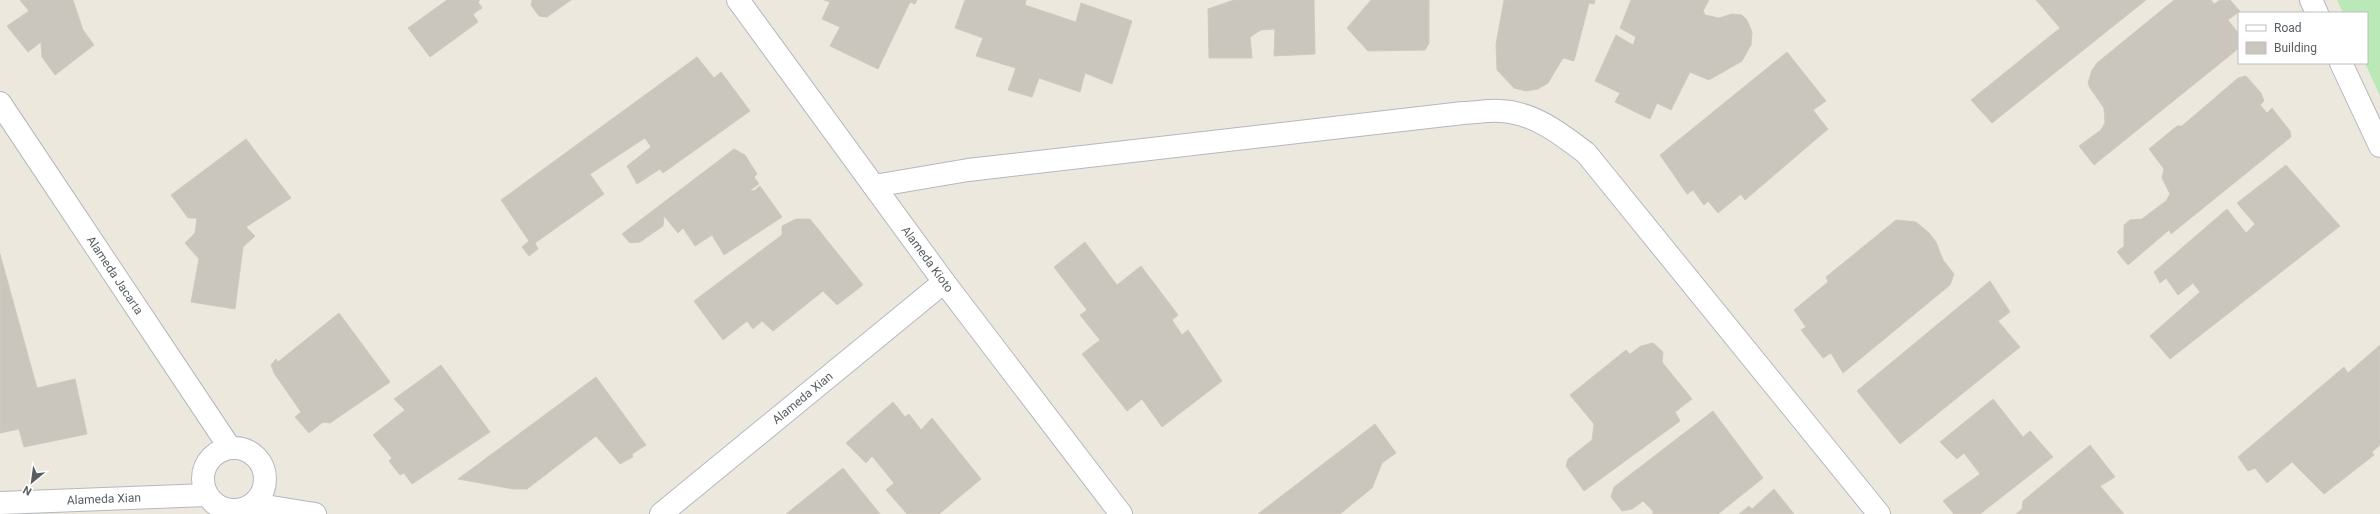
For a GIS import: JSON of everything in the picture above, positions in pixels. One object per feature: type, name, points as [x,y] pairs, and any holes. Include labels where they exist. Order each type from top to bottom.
[{"type":"street","name":"Alameda Kioto","points":[[738,0],[944,282],[1121,514]]},
{"type":"street","points":[[2311,0],[2317,12]]},
{"type":"street","points":[[2340,64],[2380,146]]},
{"type":"street","name":"Alameda Jacarta","points":[[0,103],[230,448]]},
{"type":"street","points":[[874,186],[968,170],[1463,113],[1501,111],[1532,118],[1560,133],[1586,153],[1879,514]]},
{"type":"street","name":"Alameda Xian","points":[[661,514],[944,282]]},
{"type":"street","points":[[230,448],[250,452],[263,467],[266,477],[260,497],[253,504],[243,509],[223,508],[214,503],[207,495],[203,485],[202,475],[212,456],[220,450],[230,448]]},
{"type":"street","name":"Alameda Xian","points":[[0,503],[207,495]]},
{"type":"street","points":[[253,504],[315,514]]},
{"type":"green space","points":[[2337,0],[2380,0],[2380,96],[2365,64],[2368,64],[2368,12],[2343,12]]},
{"type":"building","points":[[20,0],[73,0],[83,30],[94,45],[55,75],[42,57],[41,42],[28,52],[7,26],[29,11]]},
{"type":"building","points":[[447,0],[480,0],[478,2],[482,8],[473,14],[478,22],[430,57],[408,28]]},
{"type":"building","points":[[532,0],[571,0],[547,17],[539,16],[531,5]]},
{"type":"building","points":[[824,0],[917,0],[915,4],[910,2],[878,69],[830,46],[840,27],[822,19],[830,2]]},
{"type":"building","points":[[965,0],[1026,0],[1025,5],[1076,22],[1081,3],[1132,21],[1112,84],[1085,73],[1080,92],[1039,78],[1032,97],[1008,90],[1016,68],[976,56],[983,38],[955,28]]},
{"type":"building","points":[[1234,0],[1314,0],[1315,54],[1274,56],[1275,29],[1261,30],[1250,37],[1252,58],[1209,58],[1208,9]]},
{"type":"building","points":[[1371,0],[1429,0],[1429,43],[1425,50],[1368,51],[1347,28]]},
{"type":"building","points":[[1504,0],[1595,0],[1594,4],[1589,3],[1574,61],[1563,58],[1548,83],[1538,89],[1526,91],[1514,88],[1497,70],[1496,44]]},
{"type":"building","points":[[1631,0],[1709,0],[1703,11],[1705,15],[1719,18],[1732,14],[1742,15],[1747,20],[1752,32],[1751,45],[1742,61],[1709,80],[1690,72],[1671,110],[1657,103],[1650,119],[1615,102],[1620,93],[1595,81],[1616,35],[1633,45],[1636,37],[1620,28]]},
{"type":"building","points":[[2036,0],[2146,0],[1992,123],[1971,100],[2060,28]]},
{"type":"building","points":[[2174,0],[2211,0],[2214,4],[2220,0],[2230,0],[2240,11],[2228,20],[2238,33],[2238,49],[2094,165],[2079,146],[2101,130],[2105,123],[2104,108],[2088,83],[2092,70],[2097,63]]},
{"type":"building","points":[[1787,52],[1826,101],[1813,110],[1828,129],[1745,200],[1741,194],[1718,213],[1708,201],[1704,205],[1693,190],[1687,194],[1660,155]]},
{"type":"building","points":[[697,57],[714,78],[721,72],[750,111],[663,173],[660,169],[637,184],[627,166],[651,147],[645,138],[590,174],[604,194],[535,243],[538,249],[529,256],[522,247],[529,241],[501,200]]},
{"type":"building","points":[[2246,76],[2261,93],[2264,101],[2260,105],[2267,113],[2272,108],[2290,131],[2291,137],[2171,234],[2169,230],[2128,265],[2117,252],[2124,246],[2124,225],[2130,220],[2142,219],[2166,201],[2170,194],[2162,178],[2164,169],[2149,149],[2177,126],[2182,126],[2238,78]]},
{"type":"building","points":[[246,139],[291,198],[246,227],[255,236],[243,247],[235,309],[191,302],[199,259],[185,243],[195,233],[197,218],[188,218],[171,195]]},
{"type":"building","points":[[734,149],[745,155],[757,174],[754,177],[759,184],[750,190],[754,191],[760,186],[782,217],[724,255],[712,235],[695,246],[683,228],[678,233],[664,216],[663,226],[640,242],[630,243],[622,234]]},
{"type":"building","points":[[2286,165],[2340,226],[2170,359],[2150,336],[2200,292],[2193,283],[2178,295],[2166,278],[2160,283],[2154,272],[2227,209],[2246,233],[2255,224],[2237,203]]},
{"type":"building","points":[[796,219],[810,219],[863,285],[837,305],[823,291],[773,331],[762,321],[753,329],[747,321],[723,340],[694,301],[782,235],[782,226]]},
{"type":"building","points":[[1896,220],[1916,222],[1929,233],[1936,242],[1943,260],[1954,274],[1950,285],[1843,373],[1831,353],[1823,358],[1801,330],[1806,327],[1794,310],[1828,282],[1826,277]]},
{"type":"building","points":[[1085,242],[1117,285],[1141,266],[1178,315],[1172,320],[1182,335],[1188,330],[1222,381],[1162,427],[1142,399],[1127,411],[1082,354],[1100,340],[1080,315],[1087,310],[1054,267]]},
{"type":"building","points":[[0,254],[37,388],[75,379],[87,434],[24,447],[19,429],[0,433]]},
{"type":"building","points":[[1990,281],[2010,312],[1998,321],[2020,347],[1900,444],[1857,391]]},
{"type":"building","points":[[339,313],[390,382],[330,423],[323,422],[309,433],[295,417],[301,412],[274,373],[271,365],[276,359],[278,362]]},
{"type":"building","points":[[1653,343],[1663,352],[1662,362],[1692,399],[1675,412],[1680,421],[1584,491],[1566,466],[1568,459],[1592,440],[1594,424],[1570,395],[1626,350],[1630,354],[1641,346]]},
{"type":"building","points":[[2380,345],[2380,445],[2372,452],[2374,455],[2324,494],[2292,462],[2267,483],[2255,468],[2248,471],[2238,457],[2344,367],[2348,373]]},
{"type":"building","points":[[441,365],[490,432],[412,484],[404,473],[400,475],[389,461],[392,458],[373,435],[405,410],[394,399]]},
{"type":"building","points":[[596,377],[646,445],[632,454],[633,457],[620,464],[596,436],[527,489],[513,489],[458,479]]},
{"type":"building","points":[[1993,399],[2023,437],[2030,431],[2053,457],[1980,514],[1954,514],[1943,501],[1980,474],[1964,453],[1957,459],[1940,442]]},
{"type":"building","points":[[893,402],[905,417],[909,414],[921,430],[932,418],[981,479],[939,514],[907,514],[886,490],[894,483],[872,456],[866,463],[846,443]]},
{"type":"building","points":[[1713,411],[1763,478],[1718,514],[1653,514],[1653,511],[1643,501],[1632,509],[1622,511],[1611,497],[1614,487]]},
{"type":"building","points":[[1375,424],[1396,453],[1382,463],[1372,488],[1340,514],[1258,514]]},
{"type":"building","points":[[2090,445],[2115,477],[2100,486],[2124,514],[2016,514],[2022,509],[2023,501]]},
{"type":"building","points":[[843,468],[880,514],[786,514]]},
{"type":"building","points":[[1774,489],[1794,514],[1739,514],[1749,506],[1752,509]]}]
